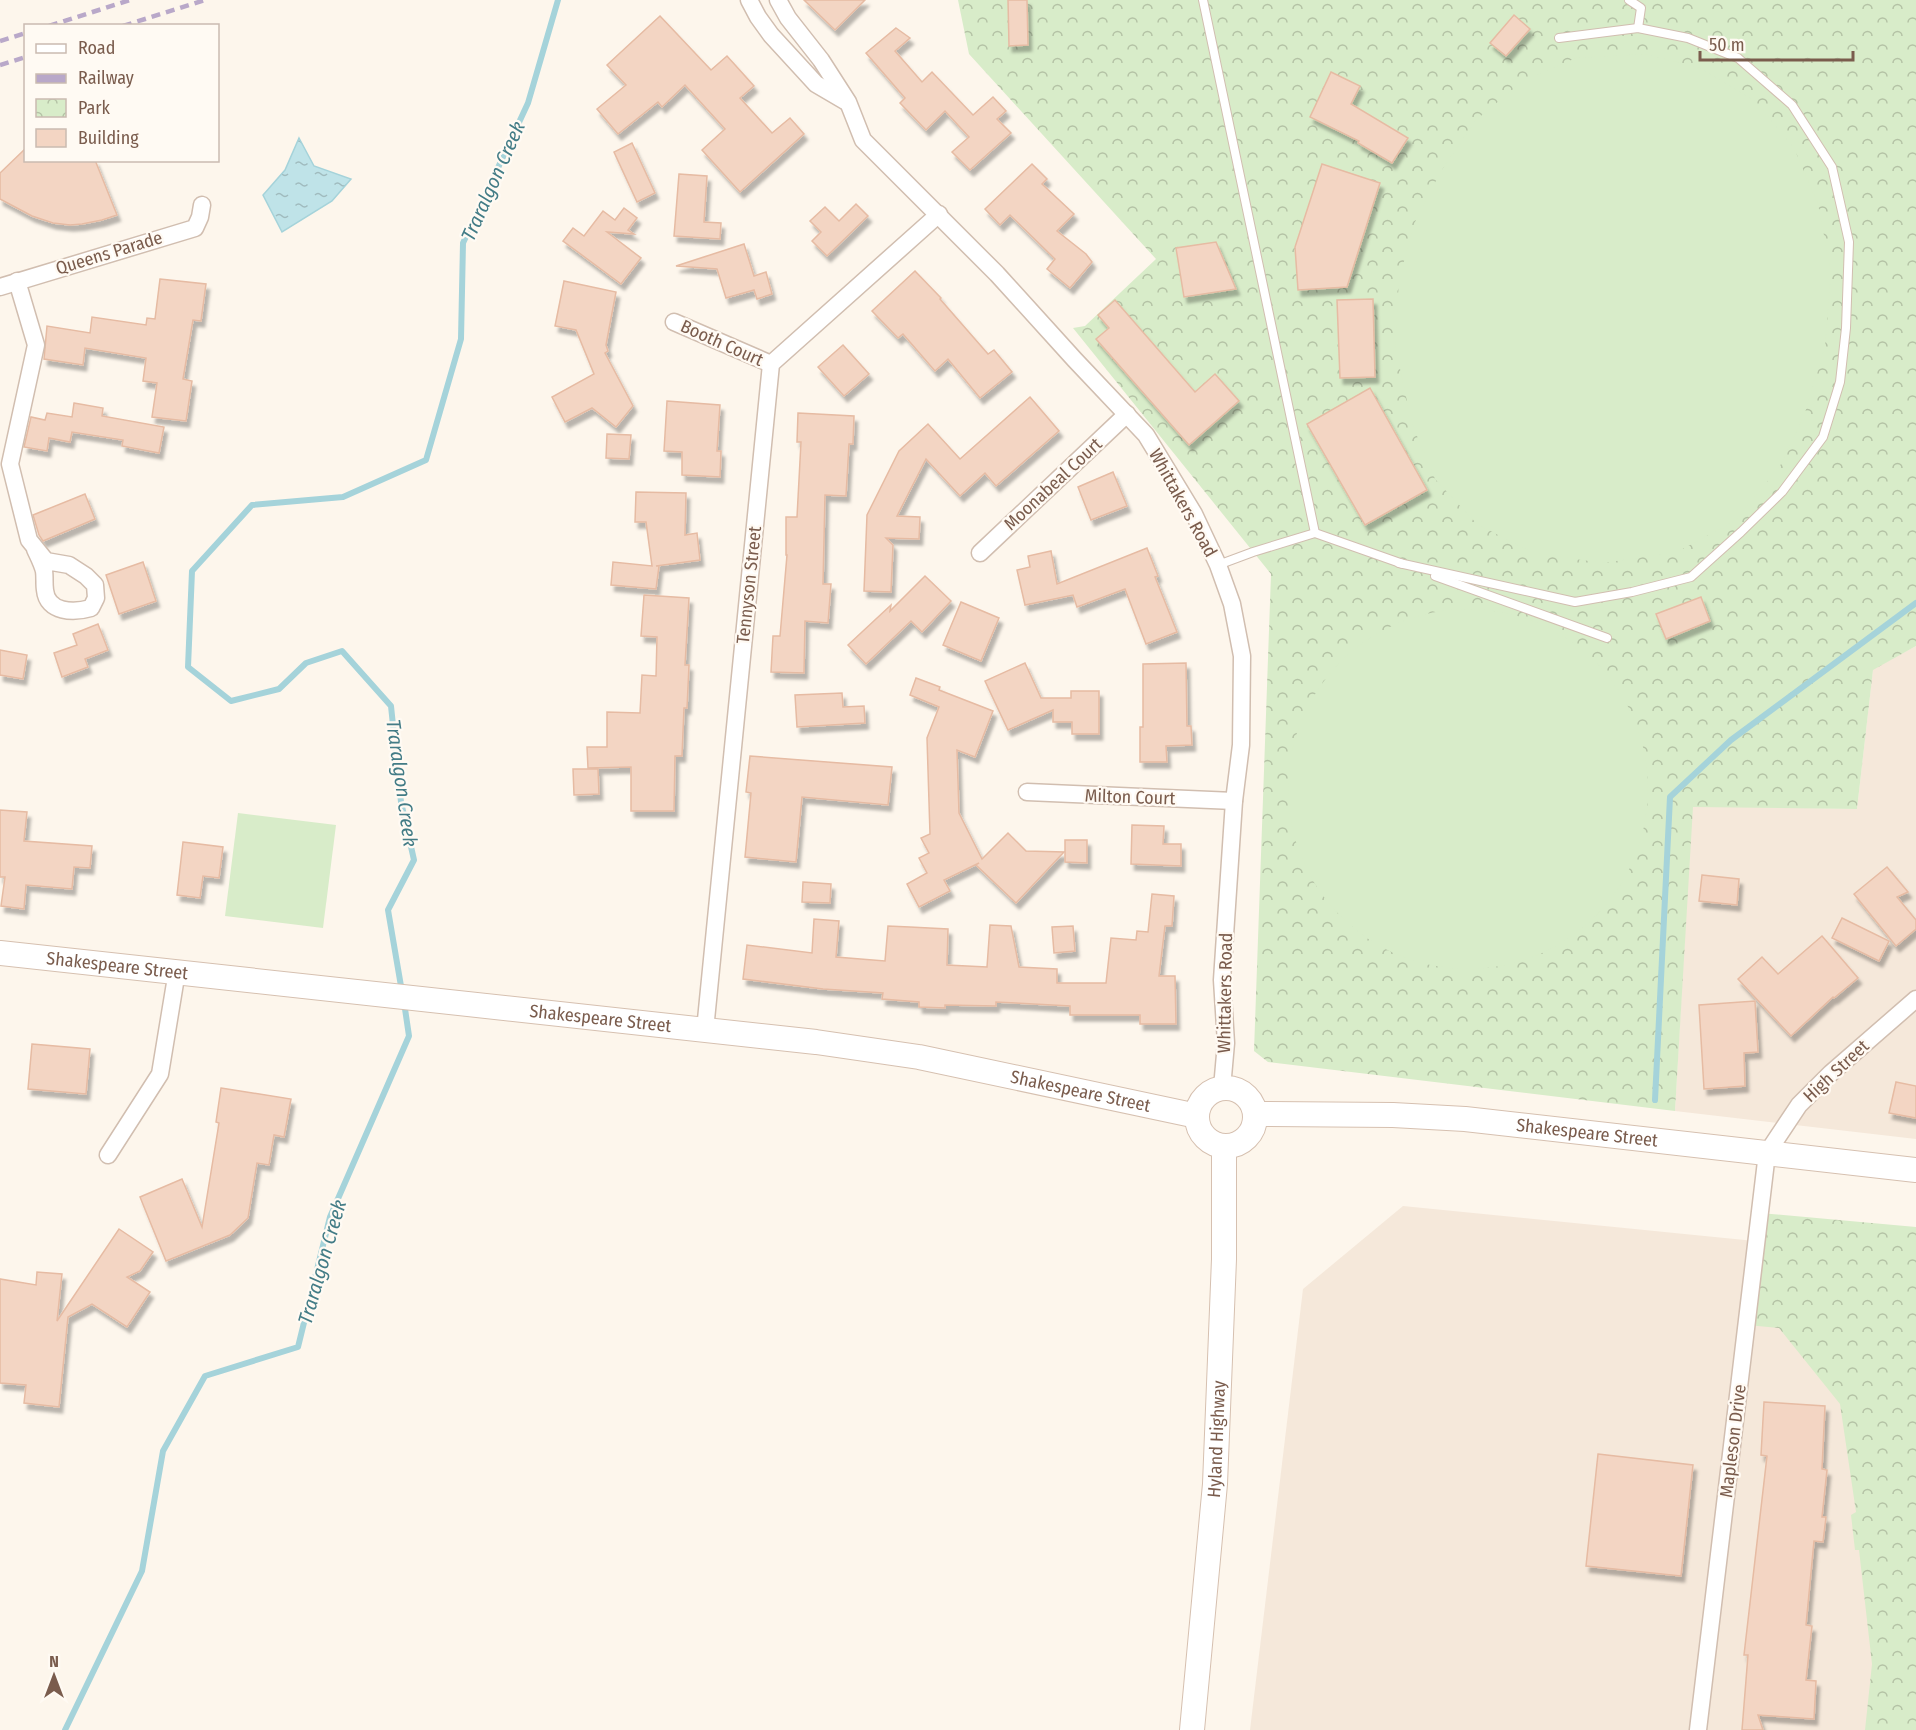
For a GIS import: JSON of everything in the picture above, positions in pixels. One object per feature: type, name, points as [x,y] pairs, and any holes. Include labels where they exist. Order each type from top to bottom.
[{"type":"main road","name":"Shakespeare Street","points":[[0,952],[816,1042],[919,1057],[1197,1116]]},
{"type":"main road","points":[[1222,1088],[1240,1091],[1253,1105],[1256,1114],[1255,1124],[1245,1140],[1224,1147],[1213,1144],[1204,1137],[1198,1127],[1197,1116],[1198,1106],[1204,1098],[1212,1091],[1222,1088]]},
{"type":"main road","name":"Shakespeare Street","points":[[1256,1114],[1393,1115],[1465,1119],[1916,1170]]},
{"type":"main road","name":"Hyland Highway","points":[[1192,1730],[1215,1484],[1224,1260],[1224,1147]]},
{"type":"street","points":[[749,0],[758,8],[771,35],[816,84],[848,102]]},
{"type":"street","name":"Whittakers Road","points":[[778,0],[788,18],[821,60],[848,102],[863,140],[997,274],[1146,435],[1194,514],[1218,565],[1232,604],[1242,656],[1240,745],[1222,980],[1226,1043],[1222,1088]]},
{"type":"street","name":"Queens Parade","points":[[0,286],[195,228],[202,205]]},
{"type":"street","points":[[771,364],[939,214]]},
{"type":"street","points":[[17,281],[36,345],[10,464],[29,540],[35,549]]},
{"type":"street","name":"Booth Court","points":[[674,322],[771,364]]},
{"type":"street","name":"Tennyson Street","points":[[705,1030],[771,364]]},
{"type":"street","name":"Moonabeal Court","points":[[980,553],[1127,414]]},
{"type":"street","name":"Milton Court","points":[[1027,792],[1234,801]]},
{"type":"street","points":[[108,1155],[160,1074],[177,971]]},
{"type":"street","name":"High Street","points":[[1767,1153],[1799,1105],[1831,1073],[1916,999]]},
{"type":"street","name":"Mapleson Drive","points":[[1698,1730],[1767,1153]]},
{"type":"lane","points":[[1203,0],[1315,532]]},
{"type":"lane","points":[[1629,0],[1641,8],[1638,28]]},
{"type":"lane","points":[[1399,563],[1575,602],[1632,592],[1691,577],[1782,492],[1823,437],[1840,382],[1846,328],[1849,242],[1832,166],[1792,105],[1738,58],[1688,38],[1638,28],[1559,38]]},
{"type":"lane","points":[[1218,565],[1315,532],[1607,638]]},
{"type":"shaded area","points":[[1916,646],[1916,1139],[1675,1111],[1692,806],[1857,809],[1873,669]]},
{"type":"shaded area","points":[[1403,1206],[1916,1257],[1916,1730],[1250,1730],[1303,1289]]},
{"type":"green space","points":[[958,0],[1916,0],[1916,646],[1873,670],[1857,809],[1693,807],[1675,1111],[1268,1062],[1254,1051],[1271,574],[1073,328],[1085,326],[1156,259],[969,54]]},
{"type":"green space","points":[[1645,54],[1700,68],[1755,101],[1794,148],[1818,204],[1831,272],[1825,347],[1804,416],[1780,466],[1736,520],[1677,552],[1603,563],[1533,553],[1477,524],[1435,479],[1412,424],[1395,346],[1399,280],[1414,224],[1441,171],[1476,120],[1523,81],[1576,58]]},
{"type":"green space","points":[[1450,609],[1486,609],[1537,622],[1568,639],[1596,661],[1618,689],[1635,720],[1645,754],[1648,789],[1645,824],[1635,858],[1618,889],[1596,917],[1568,939],[1537,956],[1486,969],[1450,969],[1399,956],[1368,939],[1340,917],[1318,889],[1301,858],[1288,807],[1288,771],[1301,720],[1318,689],[1340,661],[1368,639],[1399,622]]},
{"type":"green space","points":[[238,813],[336,825],[323,928],[225,916]]},
{"type":"green space","points":[[1760,1213],[1916,1227],[1916,1730],[1865,1730],[1872,1664],[1859,1550],[1855,1550],[1851,1515],[1856,1512],[1840,1404],[1779,1328],[1747,1325]]},
{"type":"water","points":[[299,138],[314,166],[351,179],[332,201],[282,232],[263,195],[285,170]]},
{"type":"building","points":[[804,0],[865,0],[835,30]]},
{"type":"building","points":[[1008,0],[1027,0],[1028,45],[1009,46]]},
{"type":"building","points":[[1514,15],[1530,29],[1506,56],[1490,43]]},
{"type":"building","points":[[660,16],[711,70],[727,56],[754,86],[740,98],[772,133],[790,118],[804,134],[740,192],[702,150],[725,129],[685,85],[662,107],[658,102],[618,134],[597,109],[626,85],[607,65]]},
{"type":"building","points":[[896,28],[910,38],[895,51],[922,82],[932,72],[973,115],[993,97],[1006,111],[997,119],[1011,133],[970,170],[952,152],[969,137],[945,111],[926,130],[900,103],[905,98],[866,53]]},
{"type":"building","points":[[1331,72],[1360,86],[1351,104],[1408,138],[1392,163],[1358,143],[1359,141],[1310,117]]},
{"type":"building","points":[[632,143],[655,193],[637,202],[614,152]]},
{"type":"building","points":[[24,150],[24,162],[96,162],[117,215],[70,225],[53,223],[32,216],[0,199],[0,173]]},
{"type":"building","points":[[1032,164],[1047,179],[1042,184],[1074,214],[1057,231],[1086,254],[1092,262],[1070,288],[1047,269],[1055,259],[1010,215],[1000,225],[985,209]]},
{"type":"building","points":[[1322,164],[1380,183],[1347,287],[1298,290],[1295,247]]},
{"type":"building","points":[[679,174],[707,176],[704,222],[721,223],[720,239],[674,236]]},
{"type":"building","points":[[856,204],[868,216],[827,256],[812,241],[821,232],[810,221],[825,207],[839,221]]},
{"type":"building","points":[[624,208],[637,218],[628,230],[634,234],[607,232],[641,258],[621,284],[563,241],[573,228],[584,236],[603,211],[615,220]]},
{"type":"building","points":[[1216,242],[1236,289],[1184,297],[1176,248]]},
{"type":"building","points":[[744,244],[754,276],[766,272],[772,294],[757,299],[754,290],[726,298],[717,269],[676,266]]},
{"type":"building","points":[[915,271],[988,354],[994,350],[1012,372],[980,398],[948,359],[935,371],[903,334],[898,338],[872,311]]},
{"type":"building","points":[[160,279],[206,284],[201,321],[193,320],[183,379],[192,381],[186,421],[152,417],[157,383],[143,381],[146,358],[85,348],[83,365],[44,359],[47,326],[90,333],[92,317],[146,325],[147,318],[155,319]]},
{"type":"building","points":[[564,281],[616,292],[606,345],[608,351],[605,353],[633,406],[616,427],[592,408],[565,422],[552,397],[594,374],[576,330],[555,326]]},
{"type":"building","points":[[1373,299],[1375,377],[1340,378],[1337,300]]},
{"type":"building","points":[[1115,300],[1195,392],[1215,374],[1239,401],[1189,445],[1096,339],[1109,328],[1098,315]]},
{"type":"building","points":[[843,345],[869,374],[844,396],[818,367]]},
{"type":"building","points":[[1370,388],[1427,490],[1365,525],[1307,424]]},
{"type":"building","points":[[1030,397],[1059,431],[996,486],[985,473],[960,496],[926,459],[897,516],[920,517],[919,539],[886,538],[893,545],[891,592],[864,591],[867,515],[899,451],[928,424],[960,459]]},
{"type":"building","points":[[667,401],[720,405],[717,451],[721,451],[720,477],[682,475],[682,452],[664,451]]},
{"type":"building","points":[[74,403],[103,408],[102,416],[164,427],[159,453],[122,446],[123,440],[72,432],[70,442],[49,438],[47,451],[24,447],[31,417],[45,420],[47,413],[72,417]]},
{"type":"building","points":[[798,413],[854,416],[853,444],[849,444],[846,496],[825,495],[823,584],[831,584],[828,623],[805,621],[804,673],[771,672],[773,636],[780,636],[787,555],[786,517],[797,517],[801,442],[797,442]]},
{"type":"building","points":[[607,434],[631,435],[629,459],[606,458]]},
{"type":"building","points":[[1113,472],[1127,506],[1091,520],[1078,487]]},
{"type":"building","points":[[636,492],[686,493],[685,535],[697,533],[700,560],[656,566],[659,566],[656,589],[611,585],[613,562],[652,566],[646,522],[635,522]]},
{"type":"building","points":[[85,494],[95,519],[43,541],[33,515]]},
{"type":"building","points":[[1147,548],[1158,576],[1155,577],[1177,632],[1146,644],[1125,589],[1077,607],[1073,595],[1025,605],[1017,570],[1030,567],[1028,556],[1051,551],[1057,584]]},
{"type":"building","points":[[143,562],[156,601],[119,614],[106,575]]},
{"type":"building","points":[[925,576],[951,601],[922,632],[911,621],[866,664],[848,645],[891,605],[890,611]]},
{"type":"building","points":[[644,595],[689,598],[685,665],[689,665],[687,708],[684,708],[682,756],[675,756],[674,811],[631,811],[631,767],[588,768],[587,747],[607,747],[607,712],[640,713],[642,675],[656,676],[657,637],[641,636]]},
{"type":"building","points":[[1701,597],[1710,621],[1666,639],[1656,614]]},
{"type":"building","points":[[961,602],[999,618],[981,661],[943,645]]},
{"type":"building","points":[[98,624],[108,650],[85,659],[88,667],[62,677],[54,653],[77,645],[73,634]]},
{"type":"building","points":[[0,650],[27,655],[23,679],[0,675]]},
{"type":"building","points":[[1025,663],[1041,698],[1071,698],[1071,691],[1099,691],[1099,734],[1072,734],[1072,722],[1053,722],[1053,710],[1008,730],[985,681]]},
{"type":"building","points":[[1186,663],[1187,726],[1191,726],[1192,745],[1166,746],[1167,762],[1140,762],[1140,727],[1143,727],[1143,664]]},
{"type":"building","points":[[916,678],[940,687],[939,690],[993,711],[975,757],[957,750],[959,813],[982,859],[1008,833],[1026,851],[1064,852],[1016,903],[976,865],[979,863],[944,880],[950,891],[919,907],[907,884],[927,873],[919,858],[929,853],[921,838],[930,834],[927,738],[939,707],[910,695]]},
{"type":"building","points":[[842,693],[843,707],[864,706],[865,723],[797,727],[795,695]]},
{"type":"building","points":[[750,756],[892,767],[888,805],[802,797],[796,862],[745,857],[751,793],[746,792]]},
{"type":"building","points":[[573,769],[598,769],[599,794],[574,795]]},
{"type":"building","points":[[0,810],[27,812],[24,841],[92,846],[90,868],[74,867],[72,889],[26,885],[24,909],[1,906],[5,877],[0,877]]},
{"type":"building","points":[[1132,825],[1164,826],[1163,844],[1181,844],[1181,866],[1131,864]]},
{"type":"building","points":[[1065,840],[1087,840],[1087,863],[1065,862]]},
{"type":"building","points":[[183,842],[223,847],[219,878],[203,876],[200,898],[177,895]]},
{"type":"building","points":[[1887,867],[1908,892],[1897,897],[1916,920],[1916,929],[1896,946],[1854,894]]},
{"type":"building","points":[[1702,875],[1739,879],[1737,905],[1699,901]]},
{"type":"building","points":[[803,882],[831,884],[830,903],[802,902]]},
{"type":"building","points":[[1152,894],[1174,896],[1172,926],[1165,926],[1159,976],[1175,976],[1176,1024],[1140,1024],[1140,1015],[1070,1015],[1070,1006],[996,1002],[996,1006],[919,1007],[919,1002],[882,999],[883,993],[823,989],[743,979],[747,945],[812,953],[814,919],[839,921],[836,957],[885,961],[888,926],[948,929],[947,965],[987,967],[990,925],[1011,926],[1019,967],[1057,969],[1057,983],[1106,983],[1111,938],[1136,940],[1137,931],[1148,932]]},
{"type":"building","points":[[1842,918],[1889,941],[1879,961],[1832,938]]},
{"type":"building","points":[[1073,926],[1075,951],[1054,953],[1052,927]]},
{"type":"building","points":[[1822,936],[1858,978],[1833,997],[1791,1036],[1738,979],[1762,957],[1778,974]]},
{"type":"building","points":[[1755,1001],[1758,1052],[1744,1053],[1745,1086],[1704,1089],[1699,1005]]},
{"type":"building","points":[[32,1044],[90,1049],[86,1094],[28,1089]]},
{"type":"building","points":[[1896,1082],[1916,1086],[1916,1118],[1889,1113]]},
{"type":"building","points":[[221,1088],[291,1099],[284,1137],[274,1135],[269,1165],[257,1163],[248,1218],[230,1235],[166,1261],[140,1197],[182,1179],[202,1227],[219,1123],[216,1122]]},
{"type":"building","points":[[119,1229],[153,1252],[140,1271],[127,1277],[150,1292],[127,1327],[92,1304],[68,1317],[59,1407],[24,1403],[26,1385],[0,1383],[0,1279],[36,1285],[37,1272],[62,1274],[57,1321]]},
{"type":"building","points":[[1764,1402],[1825,1406],[1822,1469],[1827,1470],[1822,1517],[1826,1517],[1823,1542],[1814,1541],[1806,1625],[1812,1626],[1806,1680],[1816,1681],[1814,1719],[1758,1715],[1763,1730],[1742,1730],[1748,1655],[1744,1655],[1767,1456],[1761,1455]]},
{"type":"building","points":[[1598,1454],[1693,1465],[1681,1576],[1586,1566]]},
{"type":"waterway","name":"Traralgon Creek","points":[[402,992],[388,910],[414,860],[401,802],[391,706],[342,651],[306,663],[279,689],[231,701],[188,667],[192,571],[252,505],[343,497],[426,460],[461,339],[463,243],[528,103],[558,0]]},
{"type":"waterway","points":[[1655,1100],[1670,797],[1731,740],[1916,603]]},
{"type":"waterway","name":"Traralgon Creek","points":[[65,1730],[142,1571],[163,1451],[205,1376],[298,1347],[330,1217],[409,1036],[404,1002]]},
{"type":"railway","points":[[55,24],[130,0]]},
{"type":"railway","points":[[129,24],[205,0]]},
{"type":"railway","points":[[0,41],[24,34]]},
{"type":"railway","points":[[0,65],[24,58]]}]
